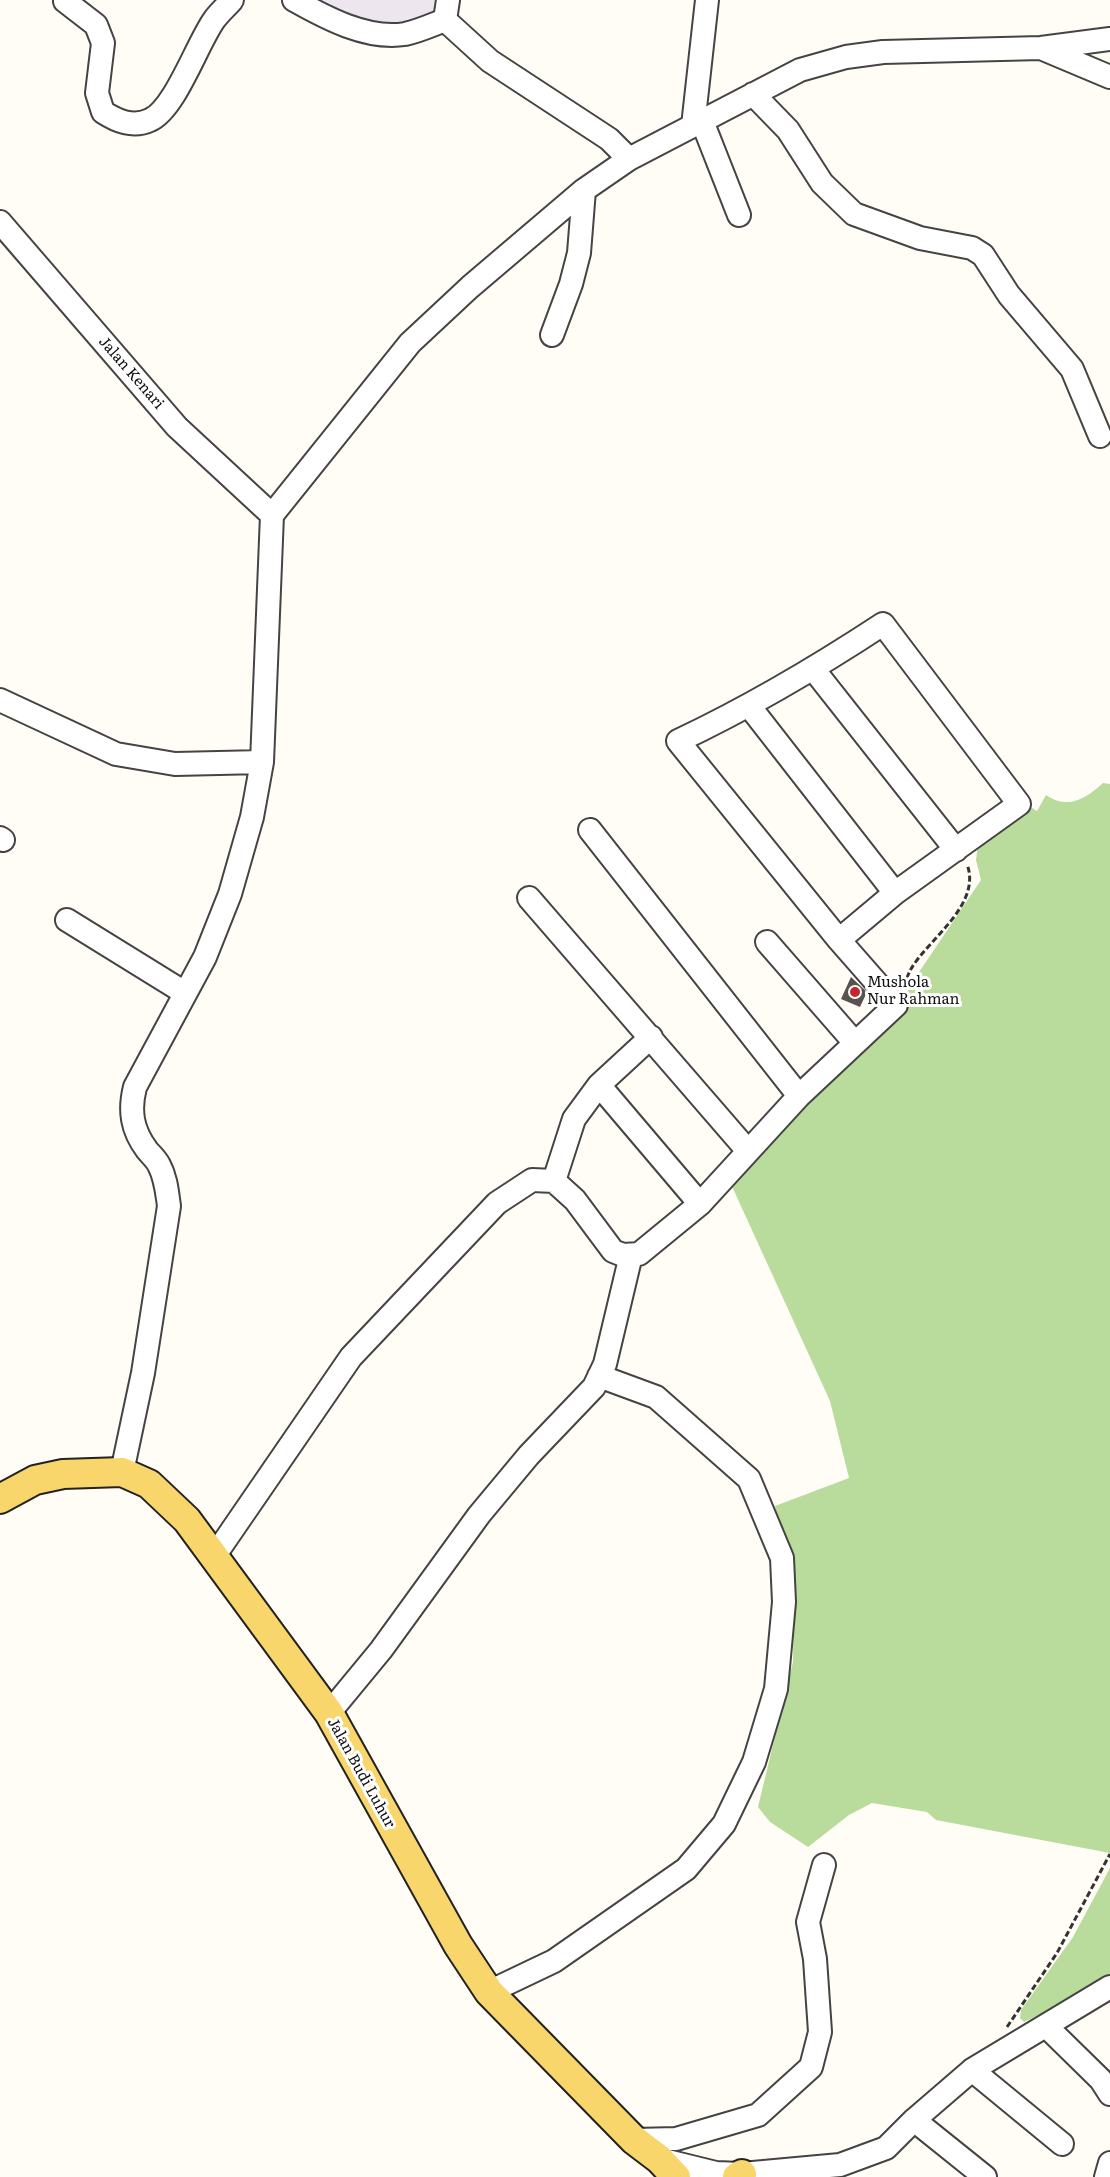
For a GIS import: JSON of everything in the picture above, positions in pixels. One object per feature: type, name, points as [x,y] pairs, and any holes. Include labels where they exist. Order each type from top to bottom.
[{"type":"main road","name":"Jalan Budi Luhur","points":[[0,1499],[35,1480],[63,1474],[122,1472],[149,1484],[187,1520],[215,1555],[328,1713],[458,1945],[489,1992],[634,2140],[667,2168]]},
{"type":"street","points":[[65,1],[96,26],[103,43],[97,93],[103,112],[117,121],[136,124],[151,120],[167,106],[215,19],[232,0]]},
{"type":"street","points":[[294,0],[328,19],[376,33],[404,34],[446,10],[489,61],[609,139],[629,159]]},
{"type":"street","points":[[707,0],[698,123],[739,215]]},
{"type":"street","points":[[122,1472],[143,1374],[169,1206],[167,1186],[158,1163],[145,1148],[130,1115],[131,1102],[135,1087],[205,957],[230,894],[252,817],[262,762],[272,515],[410,343],[470,287],[584,190],[629,159],[800,70],[846,57],[883,52],[1041,48],[1110,39]]},
{"type":"street","points":[[1041,48],[1110,77]]},
{"type":"street","points":[[753,94],[788,130],[822,183],[854,214],[920,238],[972,248],[983,255],[1013,302],[1072,369],[1100,436]]},
{"type":"street","points":[[552,335],[571,284],[579,253],[584,190]]},
{"type":"street","name":"Jalan Kenari","points":[[0,222],[177,427],[272,515]]},
{"type":"street","points":[[215,1555],[351,1357],[497,1203],[532,1180],[554,1181],[575,1200],[613,1251],[631,1256],[647,1249],[700,1204],[799,1096],[896,1005],[839,940],[678,741],[750,707],[814,670],[883,624],[1019,804],[895,893],[839,940]]},
{"type":"street","points":[[814,670],[956,850]]},
{"type":"street","points":[[0,700],[116,754],[175,764],[262,762]]},
{"type":"street","points":[[750,707],[895,893]]},
{"type":"street","points":[[590,830],[799,1096]]},
{"type":"street","points":[[529,898],[748,1151]]},
{"type":"street","points":[[67,920],[185,993]]},
{"type":"street","points":[[767,942],[855,1043]]},
{"type":"street","points":[[554,1181],[574,1119],[599,1085],[651,1037]]},
{"type":"street","points":[[599,1085],[700,1204]]},
{"type":"street","points":[[328,1713],[381,1650],[479,1515],[530,1455],[594,1387],[605,1364],[631,1256]]},
{"type":"street","points":[[489,1992],[554,1961],[686,1869],[724,1824],[754,1762],[776,1689],[784,1602],[782,1558],[749,1479],[656,1397],[599,1376]]},
{"type":"street","points":[[634,2140],[676,2139],[758,2115],[811,2067],[820,2032],[815,1959],[808,1922],[824,1865]]},
{"type":"street","points":[[667,2168],[739,2176],[847,2171],[886,2148],[914,2120],[972,2070],[1047,2027],[1110,1987]]},
{"type":"street","points":[[1047,2027],[1101,2080],[1110,2094]]},
{"type":"street","points":[[972,2070],[1062,2144]]},
{"type":"street","points":[[914,2120],[985,2177]]},
{"type":"street","points":[[1106,2177],[1110,2163]]},
{"type":"path","points":[[896,1005],[911,969],[951,920],[968,892],[968,866],[956,850]]},
{"type":"path","points":[[1007,2048],[1002,2039],[1010,2020],[1057,1953],[1110,1854]]},
{"type":"shaded area","points":[[306,0],[440,0],[435,17],[415,27],[367,22]]},
{"type":"green space","points":[[1103,783],[1110,784],[1110,1853],[936,1820],[927,1812],[872,1803],[849,1815],[808,1847],[770,1822],[758,1807],[793,1662],[794,1586],[775,1506],[849,1478],[830,1401],[730,1182],[898,1013],[911,984],[981,880],[976,860],[978,845],[1029,806],[1037,811],[1046,795],[1062,802],[1076,801],[1090,794]]},
{"type":"green space","points":[[1110,1868],[1110,1975],[1066,2002],[1024,2022],[1020,2018],[1021,2010],[1073,1937]]},
{"type":"building","name":"Mushola Nur Rahman","points":[[851,977],[867,992],[860,1007],[841,999]]},
{"type":"place","name":"Mushola Nur Rahman","points":[[855,992]]}]
